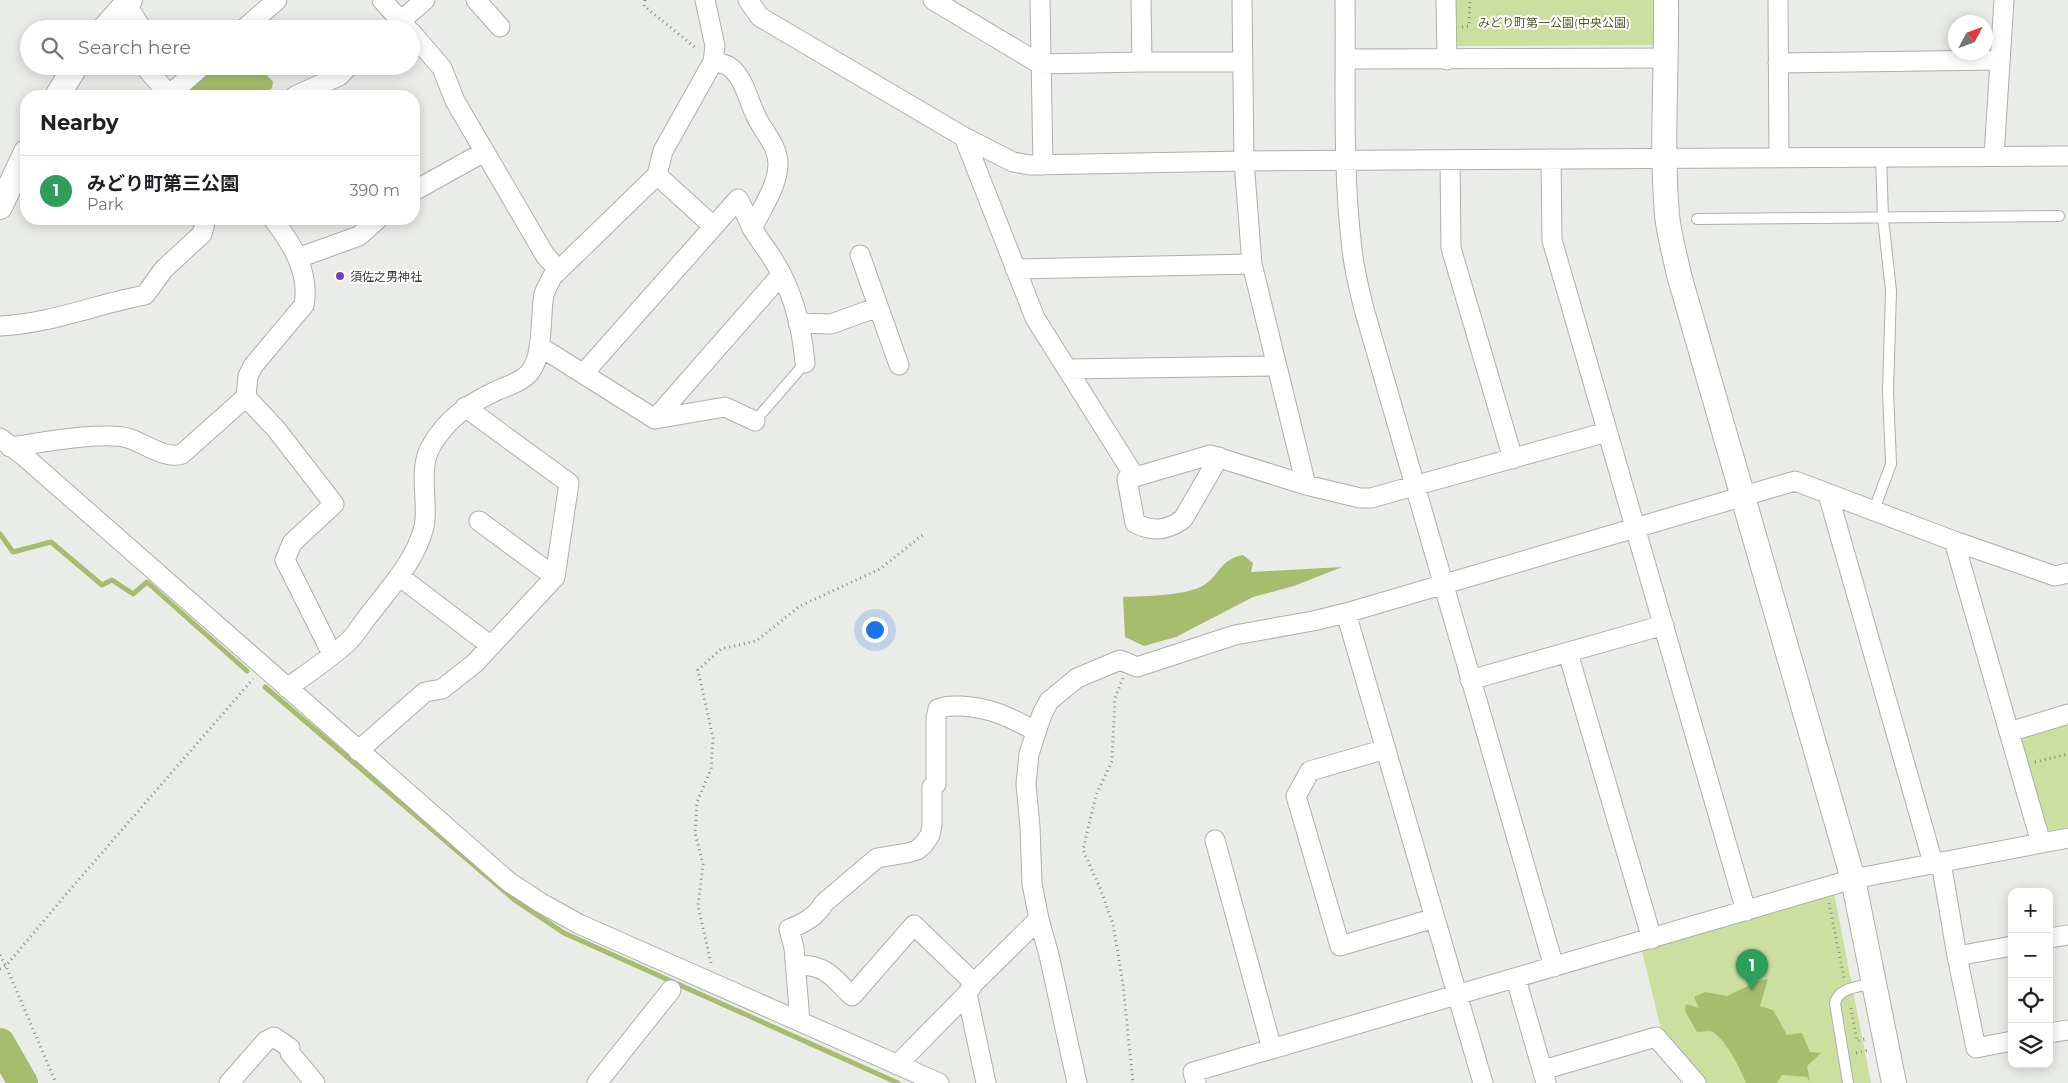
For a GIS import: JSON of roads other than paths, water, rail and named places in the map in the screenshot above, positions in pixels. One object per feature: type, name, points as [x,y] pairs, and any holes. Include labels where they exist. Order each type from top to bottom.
[{"type":"street","points":[[254,20],[277,0]]},
{"type":"street","points":[[382,0],[397,20]]},
{"type":"street","points":[[409,20],[425,0]]},
{"type":"street","points":[[476,0],[500,27]]},
{"type":"street","points":[[286,688],[316,667],[350,639],[399,576],[415,553],[424,524],[424,488],[429,451],[437,437],[466,407],[517,381],[530,372],[539,346],[544,294],[552,277],[657,175],[663,150],[713,62],[715,46],[705,0]]},
{"type":"street","points":[[748,0],[760,17],[964,136],[1013,162],[1043,165],[1244,161],[1664,160],[1779,157],[2068,156]]},
{"type":"street","points":[[1040,0],[1043,165]]},
{"type":"street","points":[[1141,0],[1142,62]]},
{"type":"street","points":[[1242,0],[1244,161],[1252,264],[1306,485]]},
{"type":"street","points":[[1345,0],[1346,161],[1354,266],[1364,309],[1554,967]]},
{"type":"street","points":[[1446,0],[1447,60]]},
{"type":"street","points":[[1666,0],[1667,58],[1664,160],[1668,217],[1679,275],[1852,879],[1894,1083]]},
{"type":"street","points":[[1778,0],[1779,157]]},
{"type":"street","points":[[1994,156],[2004,0]]},
{"type":"street","points":[[111,20],[126,1],[137,20]]},
{"type":"street","points":[[935,1],[1040,64],[1242,62]]},
{"type":"street","points":[[420,45],[442,68],[455,101],[484,152],[545,255],[558,270]]},
{"type":"street","points":[[1346,59],[1667,58]]},
{"type":"street","points":[[1778,63],[2000,60]]},
{"type":"street","points":[[713,62],[730,66],[740,78],[756,116],[776,152],[778,164],[776,179],[752,229]]},
{"type":"street","points":[[61,90],[70,75]]},
{"type":"street","points":[[151,75],[164,90]]},
{"type":"street","points":[[176,90],[192,75]]},
{"type":"street","points":[[308,90],[339,75]]},
{"type":"street","points":[[964,136],[1035,318],[1135,477]]},
{"type":"street","points":[[420,189],[484,152]]},
{"type":"street","points":[[1552,159],[1552,240],[1637,528],[1746,911]]},
{"type":"street","points":[[1450,160],[1451,248],[1513,459]]},
{"type":"street","points":[[0,207],[20,165]]},
{"type":"street","points":[[657,175],[713,226]]},
{"type":"street","points":[[584,374],[738,198],[752,229],[775,262],[781,275],[802,336],[806,363]]},
{"type":"street","points":[[0,326],[24,325],[110,302],[145,295],[164,269],[202,234],[204,225]]},
{"type":"street","points":[[5,442],[127,438],[171,455],[177,456],[182,454],[246,397],[248,376],[253,366],[304,305],[306,294],[304,274],[298,258],[277,225]]},
{"type":"street","points":[[298,258],[359,236],[371,225]]},
{"type":"street","points":[[860,256],[899,365]]},
{"type":"street","points":[[1015,269],[1252,264]]},
{"type":"street","points":[[655,419],[781,275]]},
{"type":"street","points":[[798,323],[831,324],[878,307]]},
{"type":"street","points":[[539,346],[655,419],[725,406],[755,420]]},
{"type":"street","points":[[1067,369],[1277,366]]},
{"type":"street","points":[[246,397],[276,429],[334,504],[292,543],[285,560],[332,654]]},
{"type":"street","points":[[358,751],[425,692],[442,689],[475,663],[555,577],[569,482],[466,407]]},
{"type":"street","points":[[1219,457],[1182,519],[1174,525],[1149,530],[1135,523],[1127,479],[1210,455],[1219,457],[1306,485],[1360,498],[1371,498],[1608,432]]},
{"type":"street","points":[[5,442],[25,457],[509,882],[525,893],[579,924],[939,1083]]},
{"type":"street","points":[[1077,1083],[1032,884],[1026,784],[1029,754],[1036,731],[1049,701],[1077,678],[1120,660],[1137,667],[1235,636],[1346,613],[1795,481],[1954,541],[2055,576],[2068,573]]},
{"type":"street","points":[[1828,494],[1937,862],[1976,1048],[2008,1042]]},
{"type":"street","points":[[478,521],[555,577]]},
{"type":"street","points":[[1954,541],[2041,843]]},
{"type":"street","points":[[399,576],[491,646]]},
{"type":"street","points":[[1346,613],[1484,1083]]},
{"type":"street","points":[[1470,680],[1664,625]]},
{"type":"street","points":[[1568,653],[1652,939]]},
{"type":"street","points":[[800,1022],[796,964],[789,929],[808,920],[820,910],[824,902],[877,858],[900,855],[917,850],[924,844],[930,834],[932,825],[932,787],[936,784],[936,718],[938,709],[949,706],[978,707],[998,712],[1036,731]]},
{"type":"street","points":[[2009,732],[2068,714]]},
{"type":"street","points":[[1386,749],[1310,771],[1296,796],[1340,946],[1435,918]]},
{"type":"street","points":[[1196,1083],[1193,1072],[1516,979],[1852,879],[2068,838]]},
{"type":"street","points":[[1215,840],[1272,1048]]},
{"type":"street","points":[[897,1065],[1039,919]]},
{"type":"street","points":[[796,964],[817,966],[827,971],[852,996],[914,925],[970,989],[986,1083]]},
{"type":"street","points":[[2053,937],[2068,935]]},
{"type":"street","points":[[1957,956],[2008,947]]},
{"type":"street","points":[[1516,979],[1545,1077],[1656,1037],[1696,1083]]},
{"type":"street","points":[[597,1083],[671,990]]},
{"type":"street","points":[[2053,1033],[2068,1030]]},
{"type":"street","points":[[229,1083],[266,1041],[274,1037],[290,1048],[290,1053],[315,1083]]},
{"type":"lane","points":[[1874,510],[1891,464],[1888,391],[1891,291],[1883,218],[1881,156]]},
{"type":"lane","points":[[1697,219],[2058,216]]},
{"type":"lane","points":[[755,420],[806,363]]},
{"type":"lane","points":[[1848,1083],[1835,1003],[1836,997],[1846,984],[1874,983]]},
{"type":"waterway","points":[[0,534],[13,552],[51,542],[102,585],[112,580],[133,594],[147,582],[247,671]]},
{"type":"waterway","points":[[265,687],[516,901],[564,933],[898,1083]]},
{"type":"waterway","points":[[0,1043],[23,1083]]},
{"type":"place","name":"須佐之男神社","points":[[340,276]]},
{"type":"place","name":"みどり町第三公園","points":[[1752,990]]},
{"type":"park label","name":"みどり町第一公園(中央公園)","points":[[1554,22]]}]
